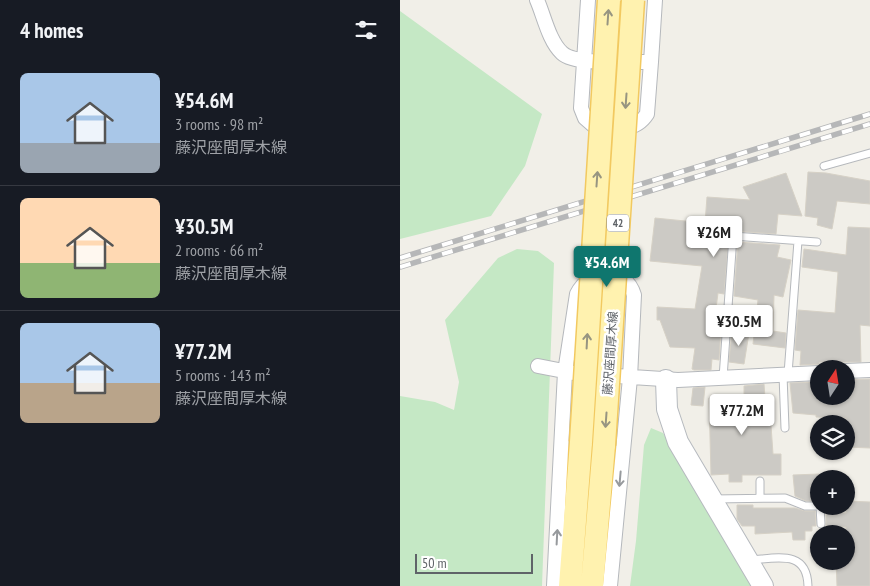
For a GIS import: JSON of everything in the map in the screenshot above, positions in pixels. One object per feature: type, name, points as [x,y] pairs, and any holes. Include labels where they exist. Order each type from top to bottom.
[{"type":"main road","name":"藤沢座間厚木線","points":[[570,586],[609,0]]},
{"type":"main road","name":"藤沢座間厚木線","points":[[592,586],[604,445],[633,0]]},
{"type":"street","points":[[537,0],[556,46],[562,54],[584,60],[651,62]]},
{"type":"street","points":[[588,0],[581,108],[585,118],[593,125],[630,129],[642,121],[646,114],[655,0]]},
{"type":"street","points":[[554,586],[565,372],[577,294],[582,283],[592,276],[607,273],[623,278],[632,286],[634,295],[630,378],[610,586]]},
{"type":"street","points":[[538,366],[565,372],[666,380],[810,374]]},
{"type":"street","points":[[855,371],[870,370]]},
{"type":"street","points":[[666,380],[667,409],[678,442],[714,499],[746,560],[763,586]]},
{"type":"lane","points":[[824,166],[870,152]]},
{"type":"lane","points":[[723,378],[732,236],[817,242]]},
{"type":"lane","points":[[784,428],[785,375],[798,241]]},
{"type":"lane","points":[[760,481],[760,497]]},
{"type":"lane","points":[[714,499],[785,498],[805,506],[810,506]]},
{"type":"lane","points":[[820,515],[821,524]]},
{"type":"lane","points":[[746,560],[783,558],[798,561],[806,569],[808,586]]},
{"type":"green space","points":[[400,11],[542,114],[525,166],[491,216],[400,239]]},
{"type":"green space","points":[[517,249],[538,251],[554,263],[542,586],[400,586],[400,396],[435,402],[454,410],[459,382],[445,320],[498,258]]},
{"type":"green space","points":[[651,428],[663,433],[757,586],[630,586],[636,541],[644,445]]},
{"type":"building","points":[[808,172],[826,173],[870,181],[870,204],[837,201],[832,229],[817,225],[818,218],[805,216]]},
{"type":"building","points":[[786,173],[802,216],[778,214],[776,234],[733,231],[729,233],[724,294],[718,293],[714,324],[721,328],[719,360],[712,359],[711,370],[694,370],[692,369],[695,348],[670,347],[660,320],[657,320],[657,307],[695,309],[702,266],[650,261],[655,218],[705,223],[707,197],[750,200],[743,187]]},
{"type":"building","points":[[848,227],[870,228],[870,326],[860,325],[861,362],[855,362],[855,360],[810,360],[810,364],[800,365],[801,351],[795,350],[798,310],[835,313],[838,272],[802,267],[804,249],[846,255]]},
{"type":"building","points":[[738,242],[780,245],[777,257],[791,260],[783,297],[774,295],[773,331],[786,333],[785,348],[753,344],[758,300],[734,296]]},
{"type":"building","points":[[732,330],[749,333],[744,364],[729,362]]},
{"type":"building","points":[[870,379],[870,448],[855,447],[855,415],[793,413],[790,383],[810,382],[810,405],[855,405],[855,380]]},
{"type":"building","points":[[764,384],[766,412],[770,411],[773,454],[781,454],[781,475],[742,475],[742,482],[729,482],[729,474],[711,475],[709,398],[744,396],[744,386]]},
{"type":"building","points":[[705,387],[703,406],[691,405],[693,388]]},
{"type":"building","points":[[810,474],[810,501],[795,496],[793,475]]},
{"type":"building","points":[[855,501],[870,502],[870,586],[837,586],[836,570],[855,570],[855,525],[826,525],[826,515],[855,515]]},
{"type":"building","points":[[737,505],[753,505],[753,508],[795,508],[810,511],[810,515],[815,515],[816,525],[810,525],[810,531],[805,531],[805,540],[793,540],[792,532],[755,534],[755,526],[742,526],[737,519]]},
{"type":"railway","points":[[400,258],[870,114]]},
{"type":"railway","points":[[400,267],[870,124]]}]
